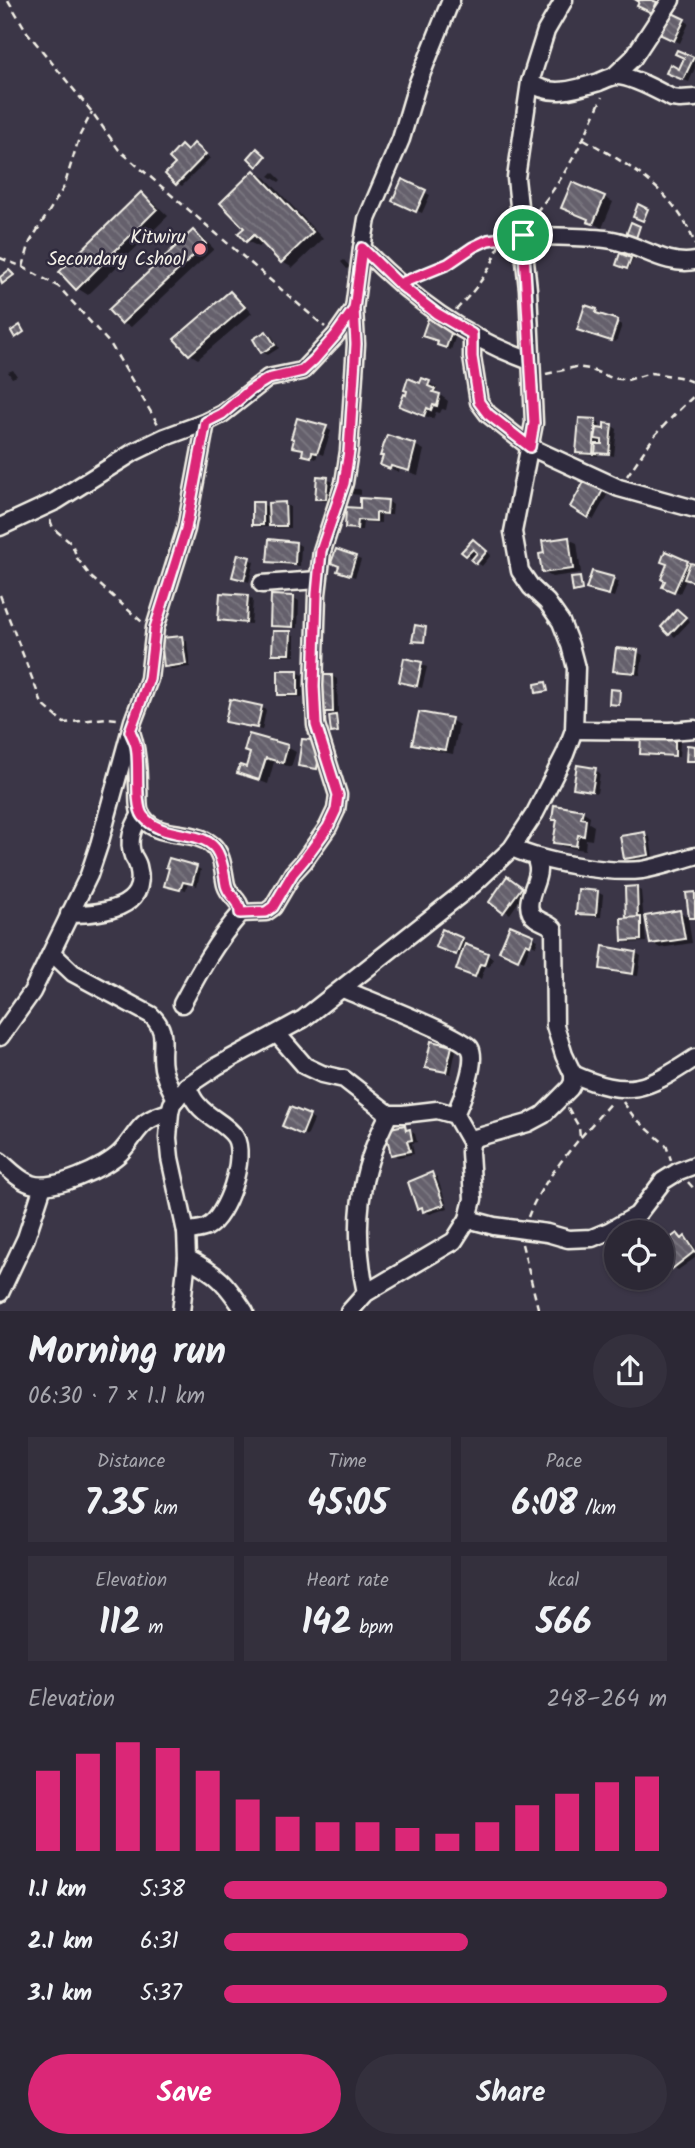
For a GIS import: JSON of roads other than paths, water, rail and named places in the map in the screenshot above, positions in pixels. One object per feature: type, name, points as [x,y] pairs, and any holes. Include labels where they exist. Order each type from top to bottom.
[{"type":"street","points":[[240,913],[266,912],[273,907],[293,873],[328,827],[336,810],[338,795],[316,725],[314,658],[321,551],[344,483],[349,451],[356,344],[354,309],[362,248],[367,219],[401,139],[417,85],[451,0]]},
{"type":"street","points":[[0,1161],[24,1180],[43,1186],[66,1180],[104,1164],[120,1152],[143,1122],[177,1099],[217,1066],[303,1019],[474,884],[512,848],[540,804],[565,754],[574,730],[576,668],[561,622],[520,570],[513,532],[534,423],[528,289],[516,178],[530,82],[546,31],[564,0]]},
{"type":"street","points":[[614,76],[633,58],[671,0]]},
{"type":"street","points":[[530,82],[548,92],[580,87],[614,76],[625,77],[672,98],[695,98]]},
{"type":"street","points":[[523,231],[607,239],[679,263],[695,261]]},
{"type":"street","points":[[362,248],[399,284],[436,313],[491,346],[530,361]]},
{"type":"street","points":[[0,527],[56,501],[134,452],[222,414],[250,390],[268,379],[302,371],[335,336],[354,309]]},
{"type":"street","points":[[472,334],[472,357],[479,402],[488,414],[530,447],[619,488],[695,509]]},
{"type":"street","points":[[0,1037],[32,992],[89,875],[132,726],[149,679],[155,628],[186,529],[206,422]]},
{"type":"street","points":[[262,584],[318,580]]},
{"type":"street","points":[[132,726],[141,814],[160,830],[190,836],[211,844],[218,854],[228,890],[239,902],[240,913],[209,955],[182,1004]]},
{"type":"street","points":[[574,730],[695,729]]},
{"type":"street","points":[[69,914],[89,914],[114,909],[127,904],[134,896],[139,882],[139,867],[130,843],[132,829],[141,814]]},
{"type":"street","points":[[512,848],[536,857],[620,871],[651,868],[695,856]]},
{"type":"street","points":[[471,1143],[482,1135],[528,1123],[543,1115],[570,1088],[573,1074],[555,1026],[554,929],[535,917],[530,910],[539,869],[536,857]]},
{"type":"street","points":[[52,953],[73,973],[152,1015],[160,1023],[163,1034],[163,1073],[177,1099],[168,1138],[186,1232],[187,1258],[181,1311]]},
{"type":"street","points":[[343,989],[441,1031],[469,1048],[472,1053],[469,1076],[455,1115]]},
{"type":"street","points":[[278,1035],[305,1066],[322,1074],[344,1079],[389,1114],[437,1110],[455,1115],[471,1143],[473,1199],[468,1219],[454,1241],[366,1293],[349,1311]]},
{"type":"street","points":[[573,1074],[605,1086],[631,1089],[654,1083],[695,1058]]},
{"type":"street","points":[[177,1099],[197,1105],[230,1130],[237,1140],[239,1150],[231,1195],[223,1208],[209,1226],[186,1232]]},
{"type":"street","points":[[366,1293],[361,1270],[359,1200],[371,1150],[389,1114]]},
{"type":"street","points":[[468,1219],[568,1239],[592,1238],[637,1215],[663,1181],[695,1165]]},
{"type":"street","points":[[0,1293],[26,1238],[43,1186]]},
{"type":"street","points":[[187,1258],[212,1271],[243,1311]]},
{"type":"place","name":"Kitwiru Secondary Cshool","points":[[200,249]]}]
